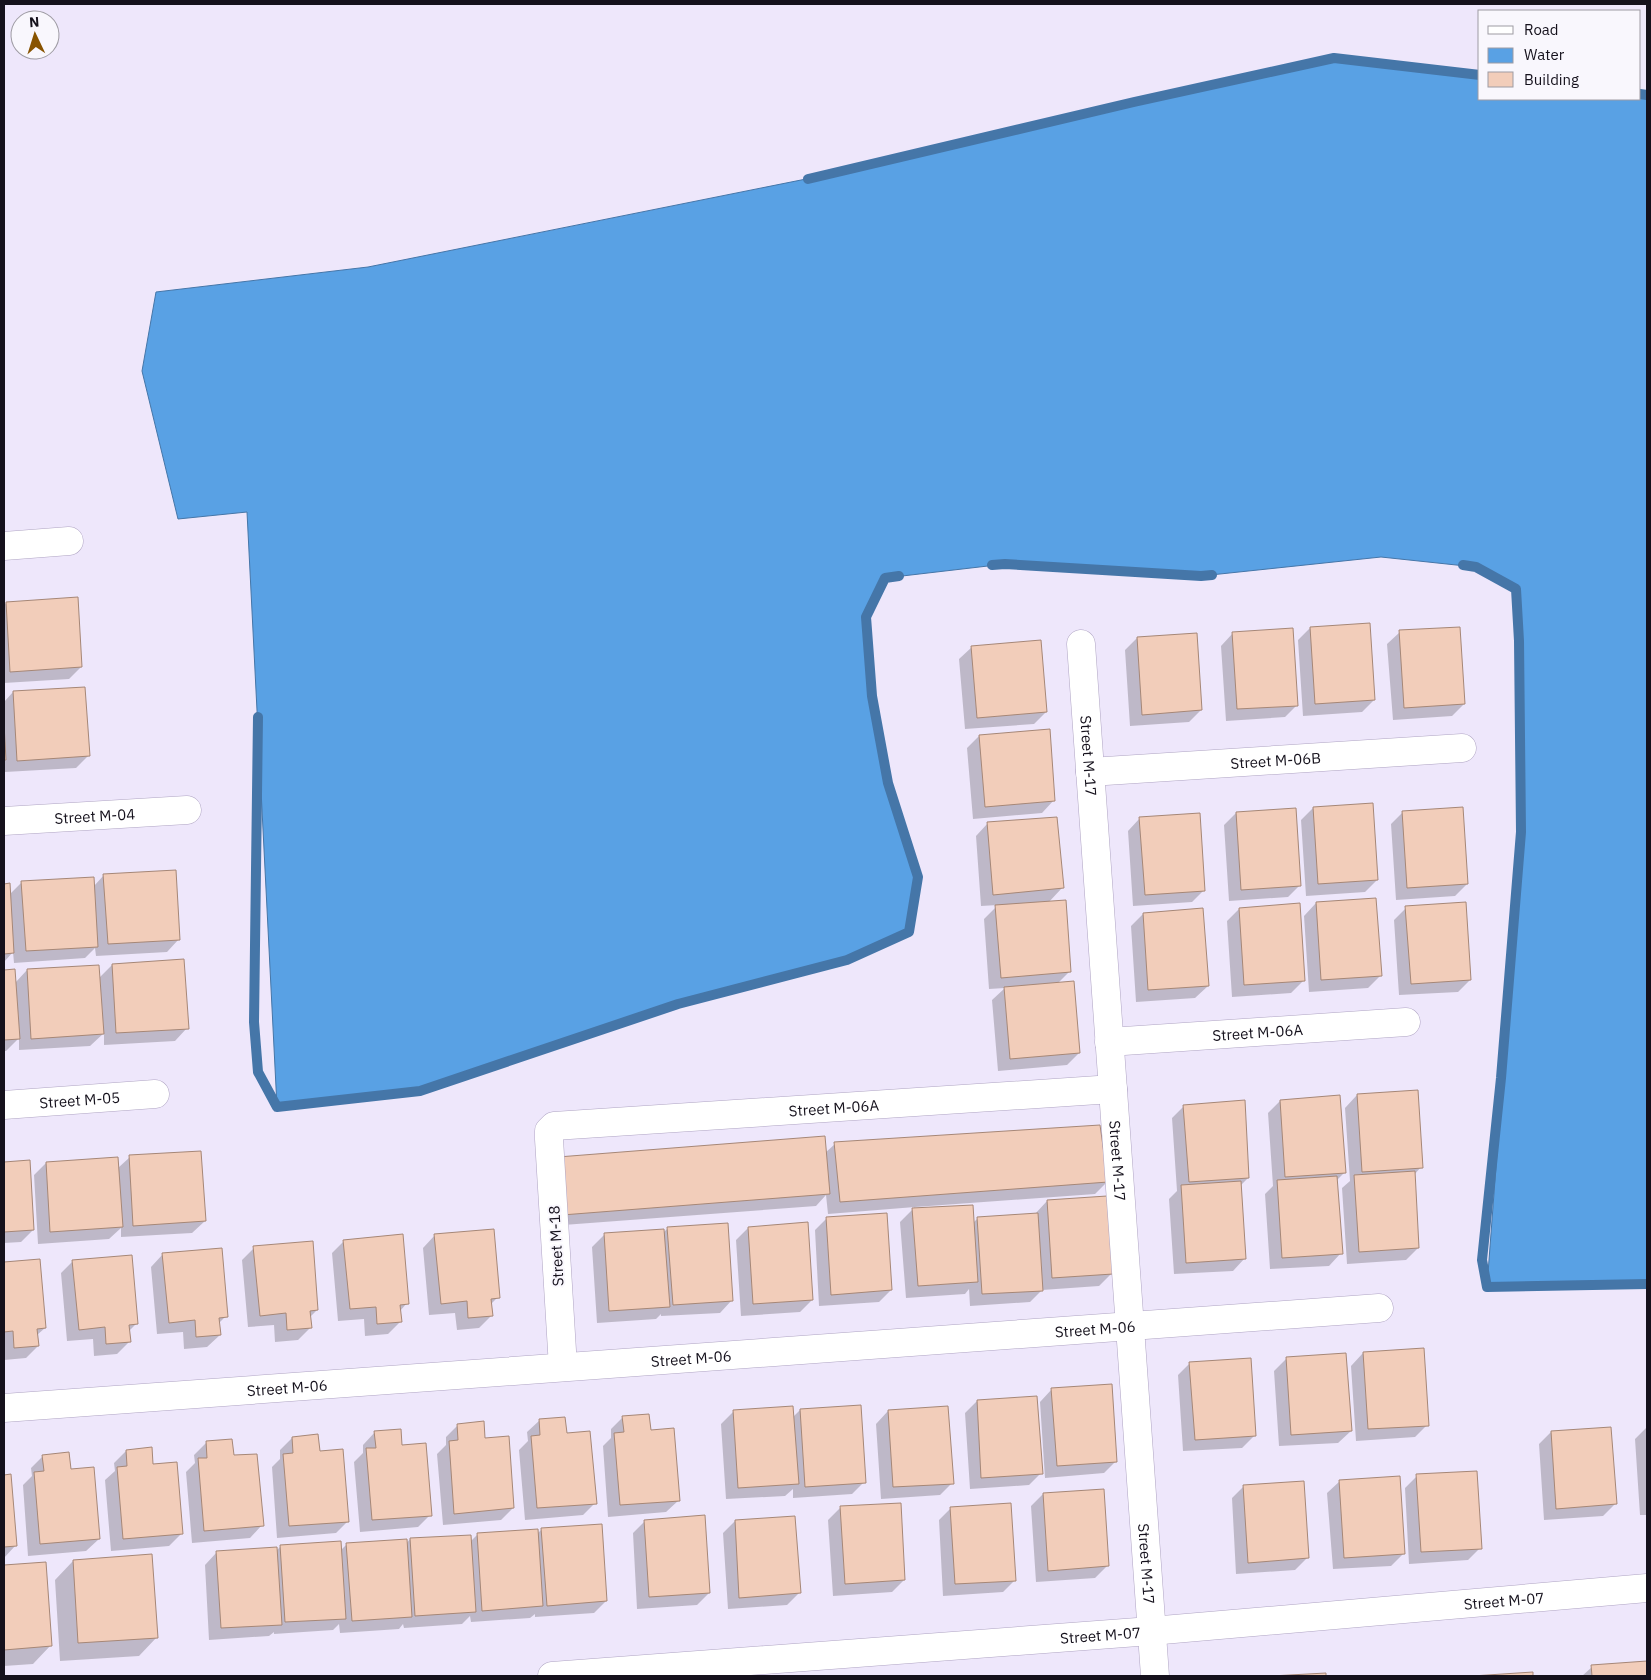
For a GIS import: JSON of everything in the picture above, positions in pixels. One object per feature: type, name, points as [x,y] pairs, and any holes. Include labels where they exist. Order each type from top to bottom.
[{"type":"street","points":[[4,546],[69,541]]},
{"type":"street","name":"Street M-17","points":[[1081,644],[1154,1676]]},
{"type":"street","name":"Street M-06B","points":[[1090,772],[1462,748]]},
{"type":"street","name":"Street M-04","points":[[4,821],[187,810]]},
{"type":"street","name":"Street M-06A","points":[[1109,1042],[1406,1022]]},
{"type":"street","name":"Street M-06A","points":[[554,1126],[1113,1089]]},
{"type":"street","name":"Street M-05","points":[[4,1105],[155,1094]]},
{"type":"street","name":"Street M-18","points":[[554,1126],[549,1132],[549,1139],[563,1367]]},
{"type":"street","name":"Street M-06","points":[[4,1408],[1379,1308]]},
{"type":"street","name":"Street M-07","points":[[552,1676],[1151,1631],[1647,1588]]},
{"type":"water","points":[[1334,58],[1478,75],[1478,100],[1641,100],[1641,94],[1647,95],[1647,1284],[1487,1287],[1521,832],[1519,641],[1516,589],[1475,567],[1381,557],[1201,576],[1005,564],[885,578],[866,617],[872,696],[888,785],[918,877],[909,932],[847,960],[678,1004],[420,1091],[277,1107],[247,512],[178,519],[142,371],[156,292],[368,267],[821,176]]},
{"type":"building","points":[[78,597],[82,667],[10,672],[6,602]]},
{"type":"building","points":[[1370,623],[1375,700],[1315,704],[1310,627]]},
{"type":"building","points":[[1460,627],[1465,704],[1404,708],[1399,630]]},
{"type":"building","points":[[1293,628],[1298,706],[1237,709],[1232,632]]},
{"type":"building","points":[[1197,633],[1202,710],[1142,715],[1137,637]]},
{"type":"building","points":[[1041,640],[1047,712],[977,718],[971,646]]},
{"type":"building","points":[[85,687],[90,756],[17,761],[13,691]]},
{"type":"building","points":[[4,724],[6,760],[4,760]]},
{"type":"building","points":[[1050,729],[1055,801],[985,807],[979,735]]},
{"type":"building","points":[[1373,803],[1378,880],[1318,884],[1313,807]]},
{"type":"building","points":[[1463,807],[1468,884],[1407,888],[1402,811]]},
{"type":"building","points":[[1296,808],[1301,886],[1241,890],[1236,812]]},
{"type":"building","points":[[1200,813],[1205,891],[1145,895],[1139,817]]},
{"type":"building","points":[[1057,817],[1064,888],[993,895],[987,822]]},
{"type":"building","points":[[176,870],[180,940],[108,944],[103,874]]},
{"type":"building","points":[[94,877],[98,947],[26,951],[21,881]]},
{"type":"building","points":[[10,883],[14,953],[4,954],[4,884]]},
{"type":"building","points":[[1376,898],[1382,976],[1321,980],[1316,902]]},
{"type":"building","points":[[1066,900],[1071,972],[1001,978],[995,905]]},
{"type":"building","points":[[1466,902],[1471,980],[1411,984],[1405,906]]},
{"type":"building","points":[[1300,903],[1305,981],[1244,985],[1239,908]]},
{"type":"building","points":[[1203,908],[1209,986],[1148,990],[1143,913]]},
{"type":"building","points":[[184,959],[189,1029],[116,1033],[112,964]]},
{"type":"building","points":[[99,965],[104,1034],[31,1039],[27,969]]},
{"type":"building","points":[[15,969],[20,1039],[4,1040],[4,970]]},
{"type":"building","points":[[1074,981],[1080,1053],[1010,1059],[1004,987]]},
{"type":"building","points":[[1418,1090],[1423,1168],[1362,1172],[1357,1094]]},
{"type":"building","points":[[1340,1095],[1346,1173],[1285,1177],[1280,1100]]},
{"type":"building","points":[[1245,1100],[1249,1178],[1189,1182],[1183,1105]]},
{"type":"building","points":[[1100,1125],[1108,1182],[840,1202],[834,1142]]},
{"type":"building","points":[[825,1136],[830,1194],[562,1215],[558,1157]]},
{"type":"building","points":[[201,1151],[206,1221],[133,1226],[129,1155]]},
{"type":"building","points":[[118,1157],[123,1227],[50,1232],[46,1162]]},
{"type":"building","points":[[30,1160],[34,1230],[4,1232],[4,1162]]},
{"type":"building","points":[[1415,1171],[1419,1248],[1359,1252],[1354,1175]]},
{"type":"building","points":[[1337,1176],[1343,1254],[1282,1258],[1277,1180]]},
{"type":"building","points":[[1241,1181],[1246,1259],[1186,1263],[1181,1185]]},
{"type":"building","points":[[1107,1196],[1113,1274],[1052,1278],[1047,1200]]},
{"type":"building","points":[[973,1205],[978,1282],[918,1286],[912,1208]]},
{"type":"building","points":[[887,1213],[892,1290],[831,1295],[826,1217]]},
{"type":"building","points":[[1038,1213],[1043,1291],[982,1294],[977,1217]]},
{"type":"building","points":[[808,1222],[813,1300],[753,1304],[748,1227]]},
{"type":"building","points":[[728,1223],[733,1301],[673,1305],[667,1227]]},
{"type":"building","points":[[494,1229],[500,1298],[491,1299],[493,1316],[468,1318],[467,1301],[441,1304],[434,1234]]},
{"type":"building","points":[[664,1229],[670,1307],[609,1311],[604,1233]]},
{"type":"building","points":[[403,1234],[409,1304],[400,1305],[402,1322],[377,1324],[376,1307],[350,1309],[343,1240]]},
{"type":"building","points":[[313,1241],[318,1310],[310,1311],[312,1328],[287,1330],[286,1313],[260,1316],[253,1246]]},
{"type":"building","points":[[222,1248],[228,1317],[219,1318],[221,1335],[196,1337],[195,1320],[169,1323],[162,1253]]},
{"type":"building","points":[[132,1255],[138,1324],[129,1325],[131,1342],[106,1344],[105,1327],[79,1330],[72,1260]]},
{"type":"building","points":[[40,1259],[46,1328],[37,1329],[39,1346],[14,1348],[13,1331],[4,1332],[4,1262]]},
{"type":"building","points":[[1424,1348],[1429,1426],[1368,1429],[1363,1352]]},
{"type":"building","points":[[1346,1353],[1352,1431],[1291,1435],[1286,1357]]},
{"type":"building","points":[[1251,1358],[1256,1436],[1195,1440],[1189,1362]]},
{"type":"building","points":[[1112,1384],[1117,1462],[1057,1466],[1051,1388]]},
{"type":"building","points":[[1037,1396],[1043,1474],[981,1478],[977,1400]]},
{"type":"building","points":[[861,1405],[866,1483],[805,1487],[800,1409]]},
{"type":"building","points":[[793,1406],[799,1484],[738,1488],[733,1410]]},
{"type":"building","points":[[948,1406],[954,1484],[893,1487],[888,1410]]},
{"type":"building","points":[[649,1414],[651,1430],[674,1428],[680,1501],[620,1505],[614,1433],[624,1432],[622,1416]]},
{"type":"building","points":[[565,1417],[567,1433],[590,1431],[597,1504],[537,1508],[531,1436],[540,1435],[539,1419]]},
{"type":"building","points":[[484,1421],[485,1438],[509,1436],[514,1508],[454,1514],[449,1441],[458,1440],[457,1424]]},
{"type":"building","points":[[1611,1427],[1617,1504],[1556,1509],[1551,1431]]},
{"type":"building","points":[[401,1429],[402,1445],[426,1443],[432,1516],[372,1520],[366,1448],[376,1448],[374,1431]]},
{"type":"building","points":[[318,1434],[320,1451],[343,1449],[349,1522],[289,1526],[283,1454],[293,1453],[292,1437]]},
{"type":"building","points":[[232,1439],[234,1455],[257,1454],[264,1526],[204,1531],[198,1458],[207,1458],[206,1441]]},
{"type":"building","points":[[152,1447],[153,1464],[177,1462],[183,1534],[123,1539],[117,1467],[127,1466],[126,1450]]},
{"type":"building","points":[[69,1452],[71,1469],[94,1467],[100,1539],[40,1544],[34,1472],[44,1471],[42,1455]]},
{"type":"building","points":[[1477,1471],[1482,1549],[1421,1552],[1416,1474]]},
{"type":"building","points":[[11,1474],[17,1546],[4,1547],[4,1475]]},
{"type":"building","points":[[1400,1476],[1405,1554],[1344,1558],[1339,1480]]},
{"type":"building","points":[[1304,1481],[1309,1558],[1248,1563],[1243,1485]]},
{"type":"building","points":[[1104,1489],[1109,1566],[1048,1571],[1043,1493]]},
{"type":"building","points":[[901,1503],[905,1580],[845,1584],[840,1506]]},
{"type":"building","points":[[1011,1503],[1016,1581],[955,1584],[950,1507]]},
{"type":"building","points":[[705,1515],[710,1593],[649,1597],[644,1520]]},
{"type":"building","points":[[795,1516],[801,1593],[739,1598],[735,1520]]},
{"type":"building","points":[[602,1524],[607,1601],[547,1606],[541,1528]]},
{"type":"building","points":[[538,1529],[543,1606],[482,1611],[477,1533]]},
{"type":"building","points":[[471,1535],[476,1612],[415,1616],[410,1538]]},
{"type":"building","points":[[407,1539],[412,1617],[352,1621],[346,1543]]},
{"type":"building","points":[[341,1541],[346,1619],[285,1622],[280,1545]]},
{"type":"building","points":[[277,1547],[282,1625],[221,1628],[216,1551]]},
{"type":"building","points":[[152,1554],[158,1638],[78,1643],[73,1560]]},
{"type":"building","points":[[46,1562],[52,1646],[4,1650],[4,1565]]},
{"type":"building","points":[[1647,1661],[1647,1676],[1592,1676],[1591,1665]]},
{"type":"building","points":[[1533,1672],[1533,1676],[1472,1676]]},
{"type":"building","points":[[1326,1673],[1326,1676],[1271,1676]]},
{"type":"waterway","points":[[808,179],[1134,102],[1334,58],[1478,75]]},
{"type":"waterway","points":[[1641,94],[1647,95]]},
{"type":"waterway","points":[[992,565],[1005,564],[1201,576],[1212,575]]},
{"type":"waterway","points":[[1463,565],[1476,567],[1516,589],[1519,641],[1521,832],[1501,1078],[1482,1260],[1487,1287],[1647,1284]]},
{"type":"waterway","points":[[258,717],[254,1022],[258,1072],[277,1107],[420,1091],[678,1004],[847,960],[909,932],[918,877],[888,783],[872,696],[866,617],[885,578],[899,576]]}]
